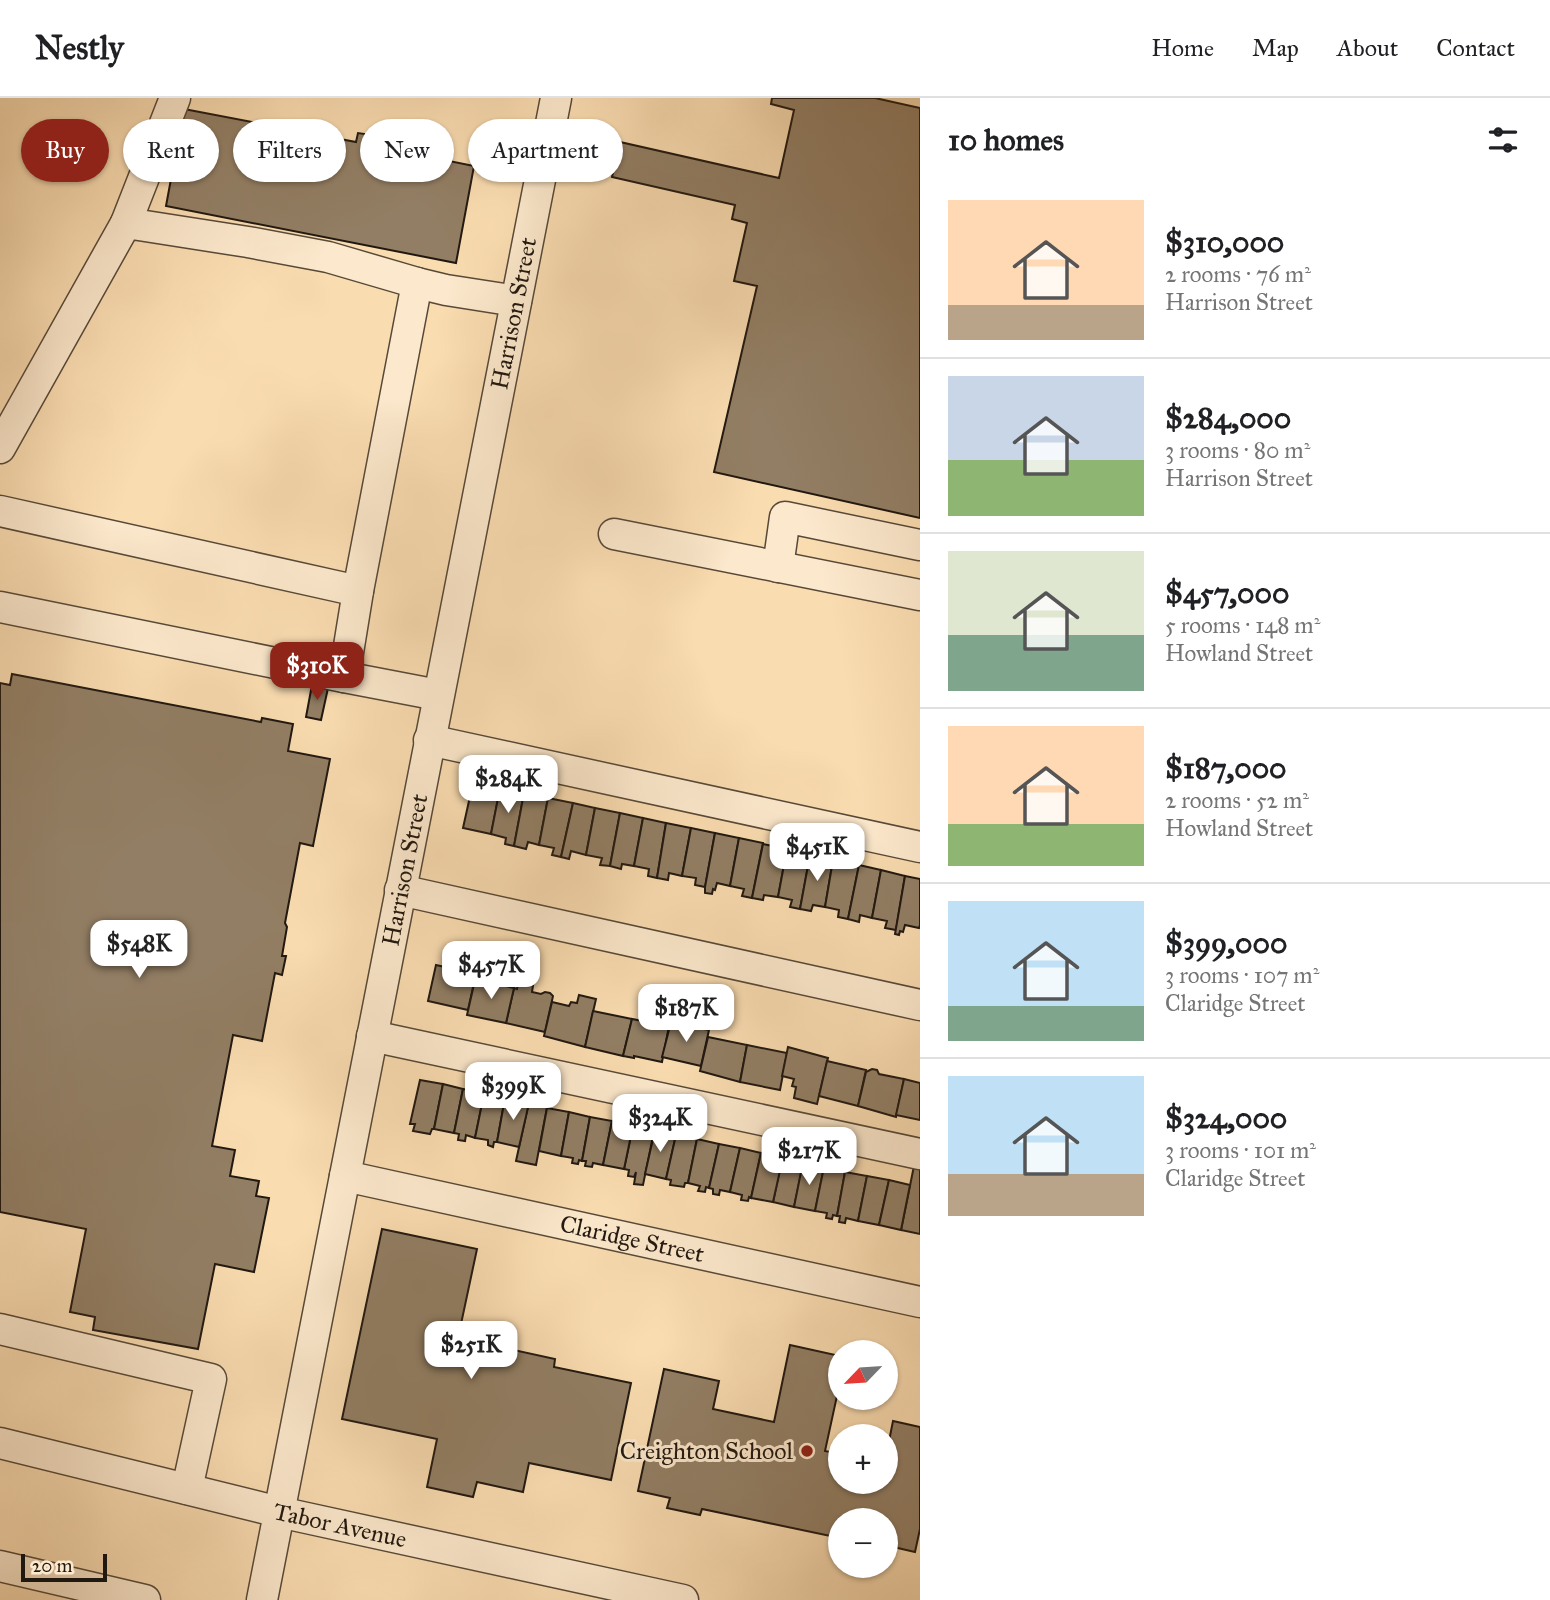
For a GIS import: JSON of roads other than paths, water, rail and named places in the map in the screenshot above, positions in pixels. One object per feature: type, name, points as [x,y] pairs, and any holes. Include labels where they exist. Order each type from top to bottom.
[{"type":"street","points":[[0,448],[126,223],[175,98]]},
{"type":"street","name":"Harrison Street","points":[[262,1600],[556,98]]},
{"type":"street","points":[[126,223],[328,257],[446,290],[516,302]]},
{"type":"street","points":[[345,677],[358,591],[417,283]]},
{"type":"street","points":[[0,511],[358,591]]},
{"type":"street","points":[[778,567],[785,517],[920,545]]},
{"type":"street","points":[[614,534],[920,595]]},
{"type":"street","points":[[0,607],[438,695]]},
{"type":"street","points":[[429,740],[920,847]]},
{"type":"street","points":[[400,890],[920,1005]]},
{"type":"street","points":[[372,1036],[920,1154]]},
{"type":"street","name":"Claridge Street","points":[[345,1176],[920,1302]]},
{"type":"street","points":[[0,1329],[211,1379],[187,1489]]},
{"type":"street","name":"Tabor Avenue","points":[[0,1443],[279,1512],[683,1600]]},
{"type":"street","points":[[0,1566],[145,1600]]},
{"type":"place","name":"Creighton School","points":[[807,1451]]}]
